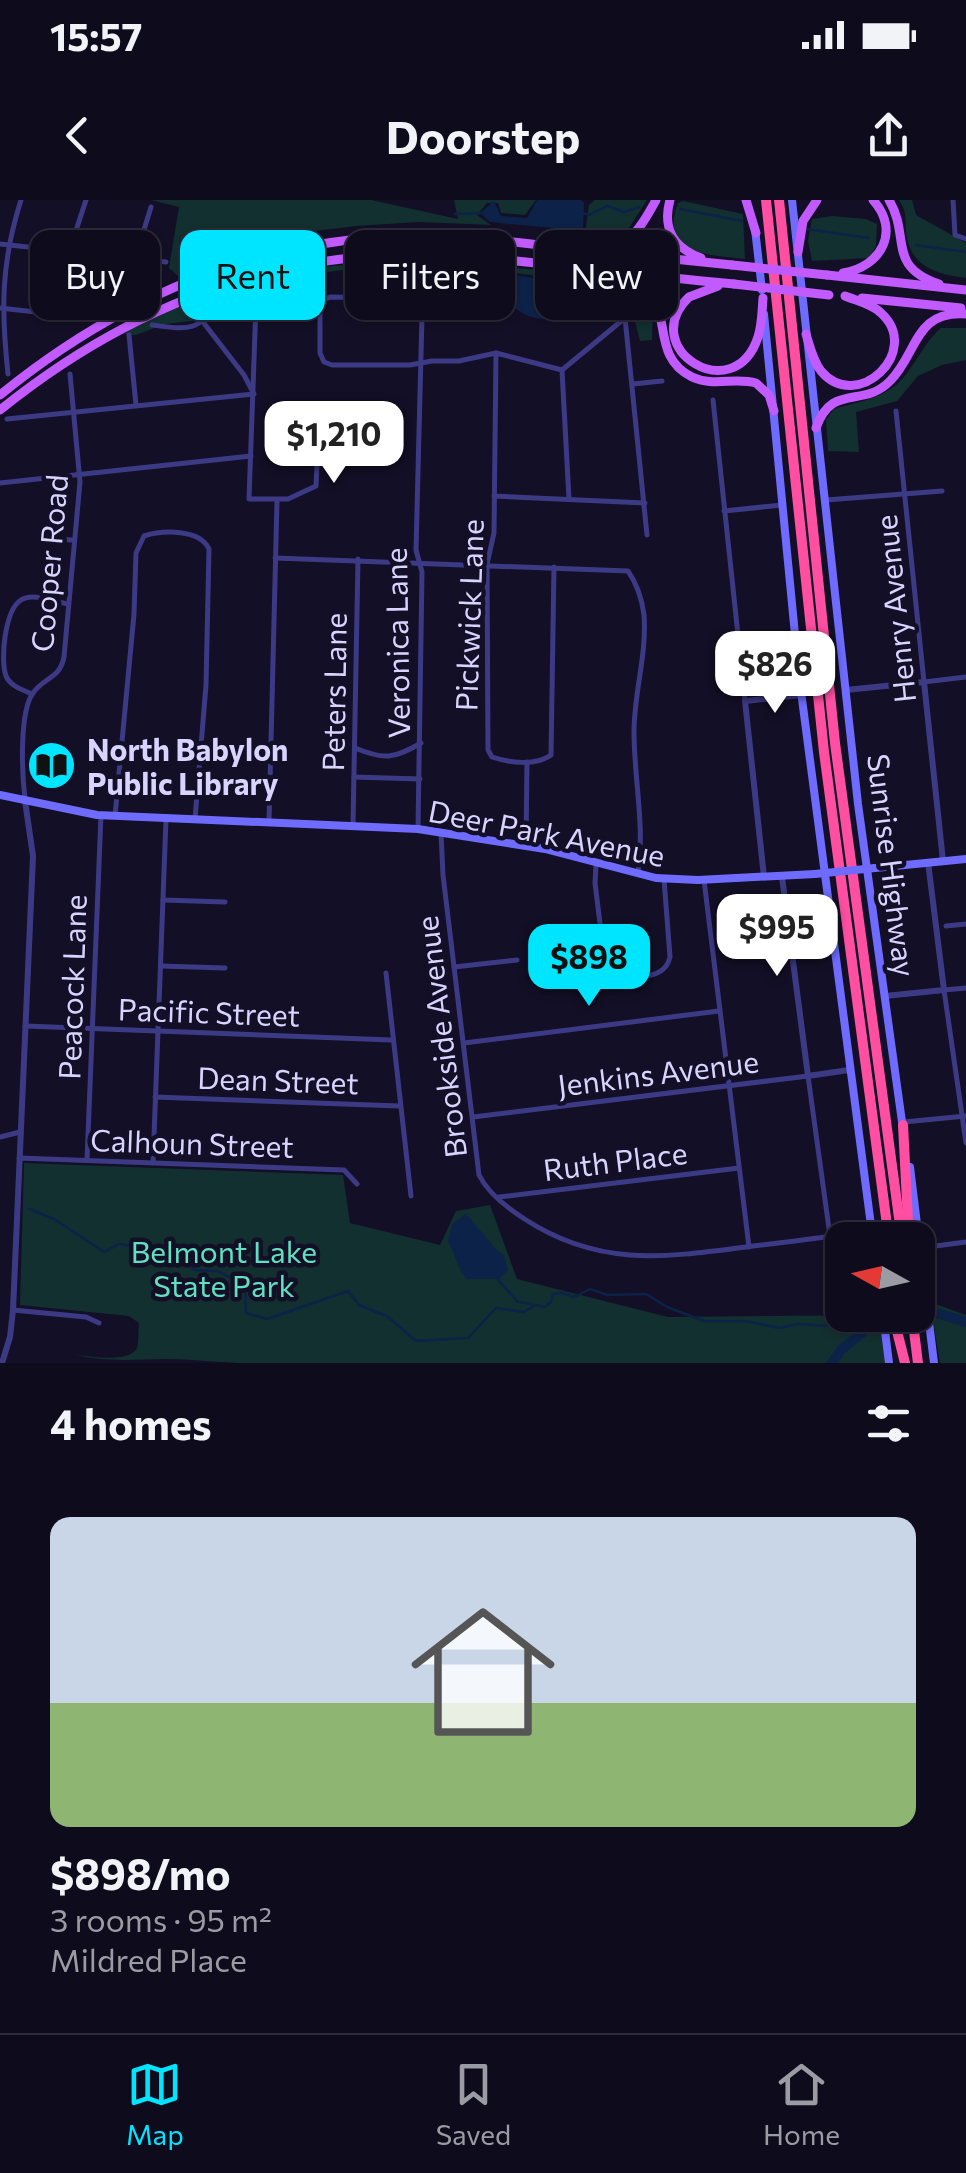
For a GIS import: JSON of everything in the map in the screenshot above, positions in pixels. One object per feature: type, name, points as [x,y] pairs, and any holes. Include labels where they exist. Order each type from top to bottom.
[{"type":"highway","name":"Sunrise Highway","points":[[766,200],[826,772],[887,1222]]},
{"type":"highway","name":"Sunrise Highway","points":[[778,200],[836,743],[903,1222]]},
{"type":"highway","points":[[902,1124],[905,1222]]},
{"type":"highway","points":[[899,1332],[905,1363]]},
{"type":"highway","points":[[914,1332],[918,1363]]},
{"type":"main road","points":[[638,230],[656,200]]},
{"type":"main road","points":[[670,200],[667,220],[676,242],[691,254],[718,264]]},
{"type":"main road","points":[[749,200],[756,232],[802,695],[872,1222]]},
{"type":"main road","name":"Sunrise Highway","points":[[792,200],[858,804],[916,1222]]},
{"type":"main road","points":[[798,252],[803,221],[817,200]]},
{"type":"main road","points":[[826,275],[862,268],[882,251],[886,224],[873,200]]},
{"type":"main road","points":[[889,200],[896,213],[902,254],[908,266],[922,278],[961,290]]},
{"type":"main road","points":[[0,395],[64,346],[117,313],[190,280],[250,259],[312,245],[392,237],[456,237],[535,245]]},
{"type":"main road","points":[[4,414],[60,364],[130,322],[192,295],[268,272],[346,258],[410,254],[535,265]]},
{"type":"main road","points":[[678,260],[961,290]]},
{"type":"main road","points":[[678,278],[966,311]]},
{"type":"main road","points":[[734,284],[698,291],[678,310],[675,338],[683,355],[696,366],[723,370],[748,357],[759,335],[763,298]]},
{"type":"main road","points":[[806,334],[818,366],[832,380],[856,385],[870,382],[882,373],[894,351],[892,328],[878,310],[845,296]]},
{"type":"main road","points":[[816,428],[824,409],[832,402],[872,393],[890,382],[921,332],[933,320],[966,311]]},
{"type":"main road","points":[[662,320],[665,345],[682,370],[708,382],[756,383],[768,395],[774,411]]},
{"type":"main road","name":"Deer Park Avenue","points":[[0,796],[101,815],[418,829],[526,846],[664,879],[782,878],[966,859]]},
{"type":"main road","points":[[885,1332],[889,1363]]},
{"type":"main road","name":"Sunrise Highway","points":[[930,1332],[934,1363]]},
{"type":"street","points":[[8,374],[0,308],[4,245],[21,200]]},
{"type":"street","points":[[77,230],[86,200]]},
{"type":"street","points":[[953,200],[955,235],[966,238]]},
{"type":"street","points":[[144,230],[152,207]]},
{"type":"street","points":[[4,245],[30,248]]},
{"type":"street","points":[[160,261],[166,262]]},
{"type":"street","points":[[0,308],[30,311]]},
{"type":"street","points":[[562,370],[625,318],[647,535]]},
{"type":"street","points":[[256,320],[250,498],[288,499],[316,486],[319,422],[326,410]]},
{"type":"street","points":[[320,320],[320,354],[324,362],[332,364],[459,362],[496,353],[562,370]]},
{"type":"street","name":"Veronica Lane","points":[[418,829],[422,572],[416,550],[421,320]]},
{"type":"street","points":[[152,325],[187,328],[203,322],[254,394]]},
{"type":"street","points":[[129,335],[136,406]]},
{"type":"street","name":"Pickwick Lane","points":[[496,353],[494,533],[488,564],[488,750],[492,758],[528,762]]},
{"type":"street","points":[[562,370],[569,499]]},
{"type":"street","name":"Cooper Road","points":[[25,801],[22,765],[32,694],[62,668],[69,604],[80,475],[70,374]]},
{"type":"street","points":[[633,384],[662,381]]},
{"type":"street","points":[[4,414],[74,412],[254,394]]},
{"type":"street","points":[[713,400],[764,878]]},
{"type":"street","name":"Henry Avenue","points":[[896,411],[943,861]]},
{"type":"street","points":[[0,483],[251,456]]},
{"type":"street","points":[[826,500],[942,490]]},
{"type":"street","points":[[494,496],[644,503]]},
{"type":"street","points":[[269,822],[276,500]]},
{"type":"street","points":[[724,511],[782,505]]},
{"type":"street","points":[[116,816],[135,609],[135,569],[140,540],[154,533],[194,535],[206,541],[209,552],[206,685],[195,819]]},
{"type":"street","points":[[47,538],[74,540]]},
{"type":"street","points":[[275,558],[628,572],[638,588],[644,615],[642,679],[634,713],[640,796],[638,875]]},
{"type":"street","name":"Peters Lane","points":[[354,825],[358,559]]},
{"type":"street","points":[[526,846],[528,762],[545,760],[554,746],[554,567]]},
{"type":"street","points":[[32,694],[5,676],[3,642],[14,608],[30,597],[69,604]]},
{"type":"street","points":[[846,690],[966,678]]},
{"type":"street","points":[[745,700],[802,695]]},
{"type":"street","points":[[354,748],[374,756],[398,757],[421,743]]},
{"type":"street","points":[[354,777],[420,779]]},
{"type":"street","points":[[2,1363],[13,1310],[33,856],[25,801]]},
{"type":"street","name":"Peacock Lane","points":[[87,1160],[101,815]]},
{"type":"street","points":[[153,1163],[166,818]]},
{"type":"street","name":"Brookside Avenue","points":[[441,832],[479,1175],[497,1197],[547,1233],[596,1251],[638,1257],[672,1257],[825,1237]]},
{"type":"street","points":[[928,862],[966,1144]]},
{"type":"street","points":[[596,864],[606,964],[631,978],[661,972],[668,966],[664,879]]},
{"type":"street","points":[[782,878],[828,1222]]},
{"type":"street","points":[[704,880],[749,1247]]},
{"type":"street","points":[[163,900],[225,902]]},
{"type":"street","points":[[946,926],[966,924]]},
{"type":"street","points":[[454,968],[518,960]]},
{"type":"street","points":[[161,966],[225,968]]},
{"type":"street","points":[[386,973],[410,1196]]},
{"type":"street","points":[[885,996],[966,988]]},
{"type":"street","points":[[464,1043],[719,1012]]},
{"type":"street","name":"Pacific Street","points":[[25,1026],[391,1040]]},
{"type":"street","points":[[953,1052],[966,1051]]},
{"type":"street","name":"Jenkins Avenue","points":[[472,1118],[850,1070]]},
{"type":"street","name":"Dean Street","points":[[156,1097],[399,1106]]},
{"type":"street","points":[[902,1124],[964,1116]]},
{"type":"street","points":[[0,1137],[20,1132]]},
{"type":"street","name":"Calhoun Street","points":[[19,1158],[344,1170],[358,1184]]},
{"type":"street","name":"Ruth Place","points":[[497,1197],[739,1168]]},
{"type":"street","points":[[935,1246],[966,1242]]},
{"type":"street","points":[[13,1310],[86,1318],[99,1323]]},
{"type":"green space","points":[[151,200],[371,200],[458,219],[454,200],[536,200],[525,215],[501,213],[498,203],[487,203],[477,215],[491,225],[419,222],[323,230],[180,230],[178,276],[169,268],[179,207]]},
{"type":"green space","points":[[595,200],[647,200],[628,230],[586,230],[589,205]]},
{"type":"green space","points":[[899,200],[912,200],[916,215],[966,243],[966,278],[935,271],[919,261],[908,244]]},
{"type":"green space","points":[[678,203],[743,214],[745,259],[703,253],[681,243],[674,220]]},
{"type":"green space","points":[[832,216],[877,224],[876,246],[869,258],[812,261],[808,241],[812,219]]},
{"type":"green space","points":[[345,265],[345,269],[325,273],[325,267]]},
{"type":"green space","points":[[515,268],[535,270],[535,276],[515,273]]},
{"type":"green space","points":[[180,306],[180,320],[194,320],[165,324],[136,335],[124,334],[149,320],[160,320],[160,315]]},
{"type":"green space","points":[[635,320],[653,320],[652,340],[640,341]]},
{"type":"green space","points":[[941,328],[966,328],[966,360],[918,376],[897,401],[856,412],[859,452],[828,451],[826,420],[834,409],[895,386]]},
{"type":"green space","name":"Belmont Lake State Park","points":[[24,1163],[343,1175],[350,1223],[440,1245],[456,1211],[490,1205],[517,1279],[668,1317],[825,1316],[825,1332],[884,1332],[887,1363],[109,1360],[74,1354],[108,1358],[133,1353],[138,1345],[139,1323],[129,1316],[20,1305]]},
{"type":"green space","points":[[935,1304],[966,1315],[966,1363],[940,1363]]},
{"type":"water","points":[[537,200],[584,203],[583,230],[490,222],[480,213],[494,201],[501,216],[527,218]]},
{"type":"water","points":[[515,275],[535,278],[535,317],[515,308]]},
{"type":"water","points":[[466,1214],[504,1255],[508,1270],[499,1279],[467,1279],[459,1267],[448,1242],[452,1224]]},
{"type":"waterway","points":[[582,213],[589,215],[607,206],[624,212],[639,207]]},
{"type":"waterway","points":[[680,209],[742,221]]},
{"type":"waterway","points":[[455,214],[481,213]]},
{"type":"waterway","points":[[807,229],[869,238]]},
{"type":"waterway","points":[[916,245],[966,252]]},
{"type":"waterway","points":[[29,1209],[54,1219],[104,1252],[119,1244],[152,1249],[177,1255],[195,1270],[217,1271],[245,1284],[246,1313],[267,1319],[348,1291],[359,1305],[387,1316],[416,1341],[468,1338],[496,1308],[524,1312],[535,1305],[545,1307],[553,1294],[574,1297],[590,1289],[607,1295],[646,1294],[704,1321],[746,1321],[779,1328],[798,1324],[825,1326]]},
{"type":"waterway","points":[[498,1280],[518,1302],[532,1304]]},
{"type":"waterway","points":[[939,1314],[966,1322]]},
{"type":"waterway","points":[[832,1363],[863,1332]]},
{"type":"place","name":"North Babylon Public Library","points":[[52,765]]}]
